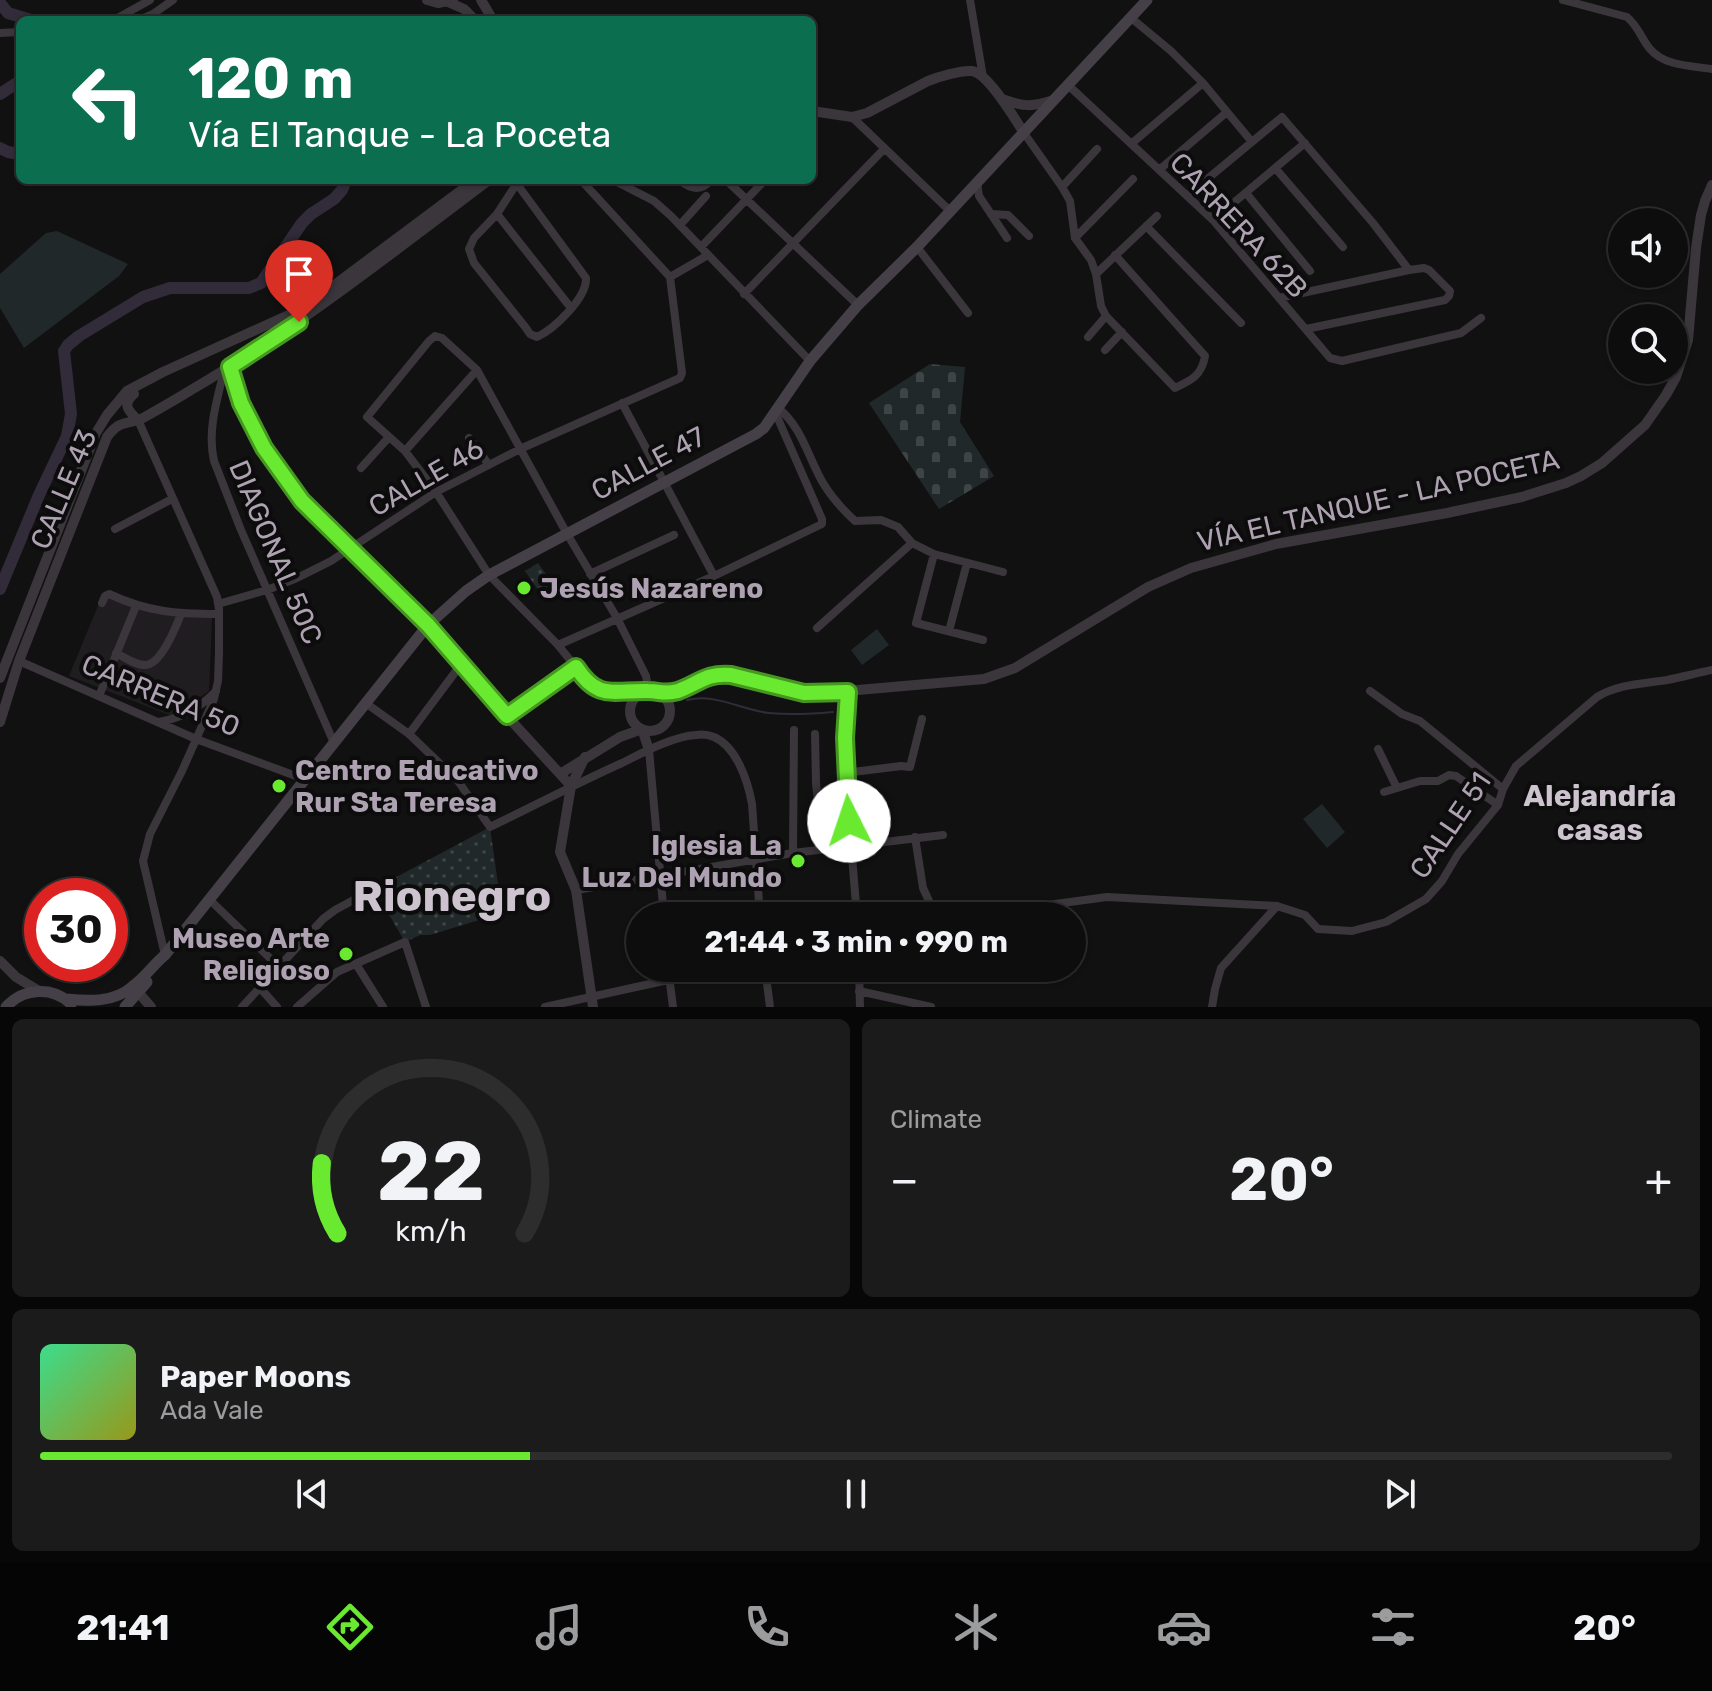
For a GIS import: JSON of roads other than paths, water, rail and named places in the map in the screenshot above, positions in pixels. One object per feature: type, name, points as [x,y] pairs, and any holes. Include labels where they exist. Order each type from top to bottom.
[{"type":"main road","name":"CALLE 47","points":[[125,1007],[132,992],[165,955],[428,625],[489,575],[764,428],[780,414],[810,361],[858,305],[975,189],[1147,0]]},
{"type":"main road","points":[[6,1007],[25,994],[39,991],[53,993],[70,1003],[113,998],[132,992]]},
{"type":"street","points":[[121,16],[150,0]]},
{"type":"street","points":[[148,16],[173,0]]},
{"type":"street","points":[[427,0],[438,3],[451,1],[471,16]]},
{"type":"street","points":[[970,0],[979,71],[1002,99],[1070,201],[1075,238],[1091,260],[1106,316],[1175,388],[1191,381],[1203,367],[1205,356],[1115,255]]},
{"type":"street","points":[[1563,0],[1627,17],[1634,22],[1653,53],[1679,65],[1712,69]]},
{"type":"street","points":[[1130,17],[1203,83],[1252,142]]},
{"type":"street","points":[[816,112],[852,117],[867,113],[937,77],[979,71]]},
{"type":"street","points":[[1131,144],[1203,83]]},
{"type":"street","name":"CARRERA 62B","points":[[1068,85],[1213,220],[1330,358],[1342,361],[1461,333],[1481,318]]},
{"type":"street","points":[[1002,99],[1021,106],[1035,106],[1054,100]]},
{"type":"street","points":[[1159,170],[1227,112]]},
{"type":"street","points":[[852,117],[950,211]]},
{"type":"street","points":[[1188,195],[1282,117],[1409,270]]},
{"type":"street","points":[[1213,220],[1305,143]]},
{"type":"street","points":[[744,294],[884,149]]},
{"type":"street","points":[[1062,187],[1097,149]]},
{"type":"street","points":[[1276,169],[1343,247]]},
{"type":"street","points":[[1075,238],[1133,179]]},
{"type":"street","name":"CALLE 43","points":[[0,722],[9,657],[96,433],[127,391],[293,313],[470,184]]},
{"type":"street","name":"CALLE 43","points":[[0,678],[113,429],[138,420],[240,361],[299,322],[484,184]]},
{"type":"street","points":[[517,184],[497,214],[471,243],[470,255],[530,334],[537,337],[571,308],[585,288],[586,278],[519,184]]},
{"type":"street","points":[[585,184],[670,277],[708,255]]},
{"type":"street","points":[[621,184],[654,201],[680,225],[810,361]]},
{"type":"street","points":[[686,184],[693,188],[708,187]]},
{"type":"street","points":[[730,184],[858,305]]},
{"type":"street","points":[[701,247],[761,184]]},
{"type":"street","points":[[680,225],[708,187]]},
{"type":"street","name":"VÍA EL TANQUE - LA POCETA","points":[[652,692],[675,692],[707,676],[719,674],[804,693],[974,681],[999,675],[1034,658],[1166,578],[1207,563],[1276,544],[1522,497],[1566,483],[1602,463],[1628,442],[1657,410],[1676,377],[1684,355],[1692,306],[1701,215],[1710,188]]},
{"type":"street","points":[[975,189],[1007,238]]},
{"type":"street","points":[[1246,193],[1310,271]]},
{"type":"street","points":[[497,214],[571,308]]},
{"type":"street","points":[[991,214],[1008,215],[1029,236]]},
{"type":"street","points":[[1096,274],[1157,216]]},
{"type":"street","points":[[1146,226],[1241,323]]},
{"type":"street","points":[[917,247],[968,313]]},
{"type":"street","points":[[1279,298],[1424,268],[1450,291],[1445,300],[1306,329]]},
{"type":"street","name":"CALLE 46","points":[[102,603],[109,594],[136,606],[181,614],[218,609],[267,590],[331,561],[436,492],[520,449],[680,378],[682,373],[670,277]]},
{"type":"street","points":[[1088,337],[1106,316]]},
{"type":"street","points":[[240,361],[264,339],[263,335],[254,331]]},
{"type":"street","points":[[1105,350],[1122,332]]},
{"type":"street","points":[[652,692],[617,618],[477,370],[442,338],[435,336],[367,417],[405,451],[436,492],[489,575],[558,645],[591,686],[612,692],[652,692],[667,701],[669,710]]},
{"type":"street","points":[[165,955],[143,861],[150,834],[214,699],[219,653],[218,609],[138,420],[126,405],[132,395],[190,363],[196,356]]},
{"type":"street","points":[[227,369],[264,448],[302,501],[428,625],[571,786]]},
{"type":"street","name":"DIAGONAL 50C","points":[[227,369],[213,423],[211,450],[267,590],[334,743]]},
{"type":"street","points":[[405,451],[477,370]]},
{"type":"street","points":[[622,403],[714,576]]},
{"type":"street","points":[[558,645],[822,524],[780,414]]},
{"type":"street","points":[[780,414],[797,428],[822,481],[835,501],[855,521],[881,520],[898,527],[912,543],[934,554],[1003,572]]},
{"type":"street","points":[[361,468],[389,437]]},
{"type":"street","points":[[469,438],[489,465]]},
{"type":"street","points":[[115,529],[172,499]]},
{"type":"street","points":[[590,574],[674,535]]},
{"type":"street","points":[[817,628],[912,543]]},
{"type":"street","points":[[934,554],[916,623],[983,640]]},
{"type":"street","points":[[949,631],[967,563]]},
{"type":"street","points":[[99,696],[136,606]]},
{"type":"street","points":[[116,653],[143,666],[150,664],[166,646],[181,614]]},
{"type":"street","name":"CARRERA 50","points":[[9,657],[196,739],[304,779]]},
{"type":"street","points":[[409,734],[462,663]]},
{"type":"street","points":[[507,716],[576,667]]},
{"type":"street","name":"CALLE 51","points":[[1070,902],[1107,897],[1277,906],[1305,915],[1318,929],[1352,931],[1386,922],[1431,895],[1458,854],[1498,805],[1516,766],[1597,697],[1609,689],[1712,670]]},
{"type":"street","points":[[560,774],[620,737],[664,723],[669,710],[692,685]]},
{"type":"street","points":[[159,722],[185,715],[216,691]]},
{"type":"street","points":[[1370,691],[1402,714],[1420,721],[1503,789]]},
{"type":"street","points":[[652,692],[638,695],[631,704],[630,714],[647,730],[663,902]]},
{"type":"street","points":[[848,692],[845,773],[856,902]]},
{"type":"street","points":[[367,704],[409,734],[458,781],[490,827],[649,750],[697,734],[716,738],[743,771],[752,804],[759,902]]},
{"type":"street","points":[[620,737],[632,719]]},
{"type":"street","points":[[845,773],[910,767],[922,719]]},
{"type":"street","points":[[793,853],[794,730]]},
{"type":"street","points":[[815,734],[816,783],[823,848]]},
{"type":"street","points":[[1378,749],[1397,788]]},
{"type":"street","points":[[585,757],[571,786],[560,852],[576,890],[592,1002]]},
{"type":"street","points":[[1384,792],[1420,781],[1438,781],[1449,775],[1456,776],[1498,805]]},
{"type":"street","points":[[576,890],[823,848],[943,835]]},
{"type":"street","points":[[915,837],[923,888],[930,902]]},
{"type":"street","points":[[242,1007],[326,916],[374,889]]},
{"type":"street","points":[[209,899],[279,967]]},
{"type":"street","points":[[1212,1007],[1221,968],[1277,906]]},
{"type":"street","points":[[160,932],[177,940]]},
{"type":"street","points":[[297,1007],[337,972],[405,942],[426,1007]]},
{"type":"street","points":[[0,961],[16,977],[39,991]]},
{"type":"street","points":[[356,964],[383,1007]]},
{"type":"street","points":[[545,1007],[592,1002],[662,982]]},
{"type":"street","points":[[669,982],[673,1007]]},
{"type":"street","points":[[767,982],[770,1007]]},
{"type":"street","points":[[859,982],[860,1007]]},
{"type":"street","points":[[261,989],[277,1007]]},
{"type":"street","points":[[859,991],[931,1007]]},
{"type":"street","points":[[132,992],[151,1007]]},
{"type":"waterway","points":[[0,3],[8,13],[18,16]]},
{"type":"waterway","points":[[0,94],[16,84]]},
{"type":"waterway","points":[[0,148],[16,153]]},
{"type":"waterway","points":[[0,589],[67,436],[71,414],[64,351],[68,345],[143,297],[170,288],[249,288],[261,283],[302,223],[334,199],[344,184]]},
{"type":"waterway","points":[[687,700],[718,700],[769,713],[833,712]]},
{"type":"place","name":"Jesús Nazareno","points":[[524,588]]},
{"type":"place","name":"Centro Educativo Rur Sta Teresa","points":[[279,786]]},
{"type":"place","name":"Iglesia La Luz Del Mundo","points":[[798,861]]},
{"type":"place","name":"Museo Arte Religioso","points":[[346,954]]},
{"type":"district","name":"Alejandría casas","points":[[1600,813]]},
{"type":"district","name":"Rionegro","points":[[452,896]]}]
